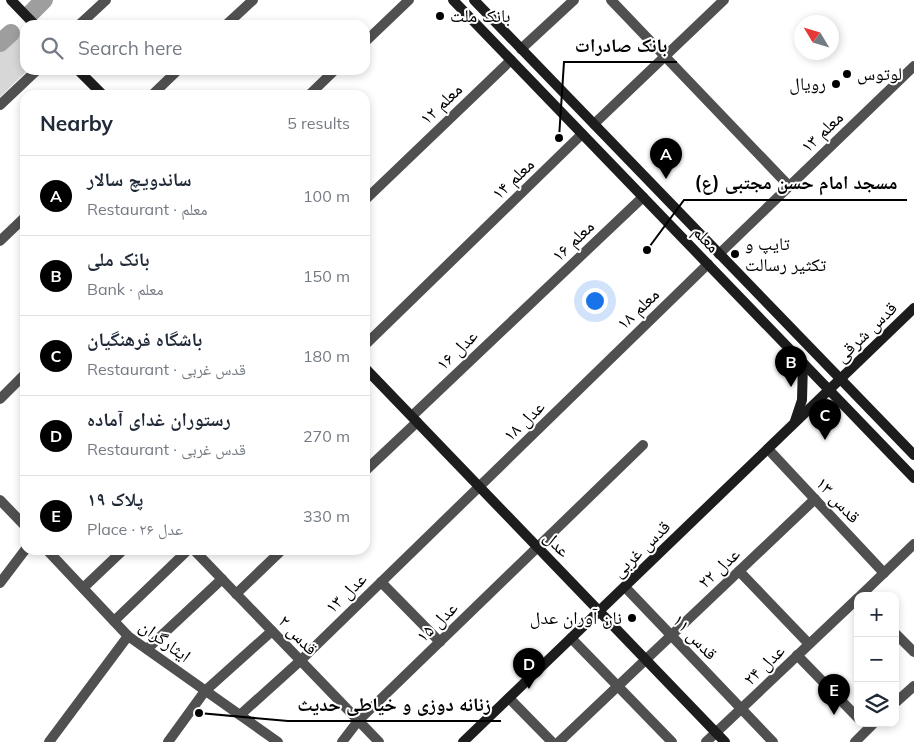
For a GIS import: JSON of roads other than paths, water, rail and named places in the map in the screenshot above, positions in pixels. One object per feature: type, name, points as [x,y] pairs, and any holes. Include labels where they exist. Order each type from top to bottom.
[{"type":"main road","points":[[11,0],[30,20]]},
{"type":"main road","name":"معلم","points":[[453,0],[914,478]]},
{"type":"main road","name":"معلم","points":[[474,0],[914,454]]},
{"type":"main road","points":[[83,75],[97,90]]},
{"type":"main road","name":"قدس شرقی","points":[[841,379],[914,308]]},
{"type":"main road","points":[[794,424],[802,400],[803,363]]},
{"type":"main road","name":"عدل","points":[[370,373],[725,742]]},
{"type":"main road","name":"قدس غربی","points":[[463,742],[841,379]]},
{"type":"street","points":[[85,20],[106,0]]},
{"type":"street","points":[[231,20],[252,0]]},
{"type":"street","points":[[370,37],[409,0]]},
{"type":"street","points":[[521,49],[574,0]]},
{"type":"street","points":[[611,0],[790,186]]},
{"type":"street","points":[[594,124],[724,0]]},
{"type":"street","name":"معلم ۱۲","points":[[370,195],[511,60]]},
{"type":"street","name":"معلم ۱۳","points":[[720,254],[914,66]]},
{"type":"street","points":[[0,105],[32,75]]},
{"type":"street","points":[[157,90],[173,75]]},
{"type":"street","points":[[314,90],[331,75]]},
{"type":"street","name":"معلم ۱۴","points":[[370,340],[467,248],[582,134]]},
{"type":"street","name":"معلم ۱۶‌","points":[[525,308],[643,197]]},
{"type":"street","points":[[0,241],[20,222]]},
{"type":"street","name":"معلم ۱۸","points":[[592,377],[708,264]]},
{"type":"street","name":"عدل ۱۶","points":[[370,466],[525,308]]},
{"type":"street","name":"عدل ۱۸","points":[[480,487],[592,377]]},
{"type":"street","points":[[0,399],[20,379]]},
{"type":"street","name":"عدل ۱۵","points":[[342,742],[358,721],[644,445]]},
{"type":"street","name":"قدس ۱۳","points":[[768,449],[884,573]]},
{"type":"street","name":"عدل ۱۳","points":[[240,715],[300,661],[480,487]]},
{"type":"street","name":"عدل ۲۲","points":[[559,742],[815,499]]},
{"type":"street","points":[[0,500],[20,521]]},
{"type":"street","name":"عدل ۲۴","points":[[864,592],[914,544]]},
{"type":"street","points":[[0,583],[21,555]]},
{"type":"street","name":"ایثارگران","points":[[52,555],[128,636],[278,742]]},
{"type":"street","points":[[83,588],[118,555]]},
{"type":"street","points":[[114,621],[183,555]]},
{"type":"street","name":"قدس ۲","points":[[199,555],[379,742]]},
{"type":"street","points":[[236,594],[277,555]]},
{"type":"street","points":[[739,571],[809,644]]},
{"type":"street","points":[[147,649],[222,579]]},
{"type":"street","points":[[381,582],[440,642]]},
{"type":"street","name":"قدس ۱۱","points":[[625,587],[773,742]]},
{"type":"street","name":"عدل ۲۴","points":[[706,742],[854,602]]},
{"type":"street","points":[[168,742],[205,691],[272,631]]},
{"type":"street","points":[[49,742],[128,636]]},
{"type":"street","points":[[899,637],[914,652]]},
{"type":"street","points":[[571,638],[672,742]]},
{"type":"street","points":[[798,655],[854,714]]},
{"type":"street","points":[[899,699],[914,686]]},
{"type":"street","points":[[510,698],[552,742]]},
{"type":"street","points":[[855,742],[867,727]]},
{"type":"waterway","points":[[31,13],[44,0]]},
{"type":"waterway","points":[[0,43],[11,33]]},
{"type":"place","name":"بانک ملت","points":[[440,16]]},
{"type":"place","name":"لوتوس","points":[[847,74]]},
{"type":"place","name":"رویال","points":[[836,84]]},
{"type":"place","name":"بانک صادرات","points":[[559,138]]},
{"type":"place","name":"ساندویچ سالار","points":[[666,179]]},
{"type":"place","name":"مسجد امام حسن مجتبی (ع)","points":[[647,250]]},
{"type":"place","name":"تایپ و تکثیر رسالت","points":[[735,254]]},
{"type":"place","name":"بانک ملی","points":[[791,387]]},
{"type":"place","name":"باشگاه فرهنگیان","points":[[825,440]]},
{"type":"place","name":"نان آوران عدل","points":[[632,618]]},
{"type":"place","name":"رستوران غدای آماده","points":[[529,689]]},
{"type":"place","name":"زنانه دوزی و خیاطی حدیث","points":[[199,713]]},
{"type":"place","name":"پلاک ۱۹","points":[[834,715]]}]
